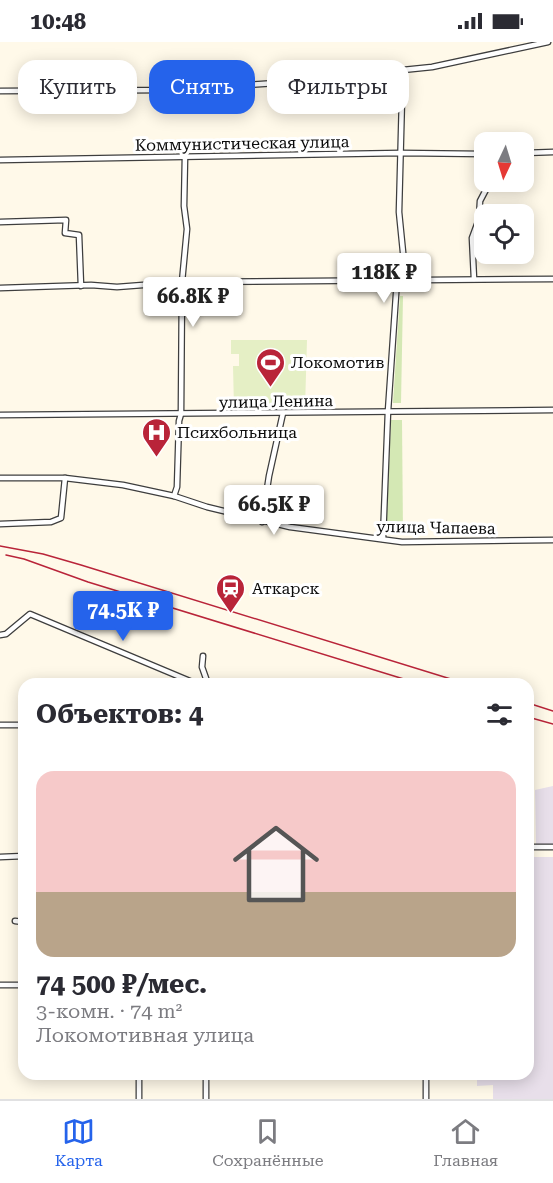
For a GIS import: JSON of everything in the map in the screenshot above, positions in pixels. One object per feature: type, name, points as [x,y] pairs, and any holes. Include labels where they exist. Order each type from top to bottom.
[{"type":"street","points":[[409,70],[432,68],[548,42]]},
{"type":"street","points":[[0,91],[169,90],[267,84]]},
{"type":"street","points":[[383,539],[388,411],[397,280],[404,262],[399,212],[402,114]]},
{"type":"street","points":[[534,153],[553,152]]},
{"type":"street","name":"Коммунистическая улица","points":[[0,160],[401,153],[474,154]]},
{"type":"street","points":[[174,496],[177,487],[181,414],[182,282],[187,229],[184,206],[185,156]]},
{"type":"street","points":[[474,279],[472,238],[479,219],[480,201],[485,192]]},
{"type":"street","points":[[0,222],[66,220],[65,233],[79,235],[81,286]]},
{"type":"street","points":[[0,288],[117,287],[182,282],[553,279]]},
{"type":"street","name":"улица Ленина","points":[[0,415],[553,410]]},
{"type":"street","points":[[262,522],[269,476],[283,413]]},
{"type":"street","name":"улица Чапаева","points":[[0,478],[65,478],[123,485],[174,496],[262,522],[402,542],[553,540]]},
{"type":"street","points":[[0,524],[51,522],[61,518],[65,478]]},
{"type":"street","points":[[0,635],[6,634],[30,614],[183,678]]},
{"type":"street","points":[[203,656],[202,667],[206,678]]},
{"type":"street","points":[[0,725],[18,725]]},
{"type":"street","points":[[534,847],[553,847]]},
{"type":"street","points":[[0,857],[18,856]]},
{"type":"street","points":[[0,985],[18,985]]},
{"type":"street","points":[[139,1080],[139,1099]]},
{"type":"street","points":[[206,1080],[206,1099]]},
{"type":"street","points":[[426,1080],[426,1099]]},
{"type":"shaded area","points":[[553,786],[553,844],[536,844],[535,790]]},
{"type":"shaded area","points":[[534,857],[553,857],[553,1099],[493,1099],[493,1085],[477,1086],[477,1080],[534,1080]]},
{"type":"green space","points":[[400,296],[403,296],[401,403],[393,403]]},
{"type":"green space","name":"Локомотив","points":[[231,340],[307,340],[305,408],[234,408],[233,366],[239,366],[239,354],[231,354]]},
{"type":"green space","points":[[391,420],[402,420],[403,535],[386,535]]},
{"type":"railway","points":[[0,546],[43,554],[81,565],[448,678]]},
{"type":"railway","points":[[6,555],[400,678]]},
{"type":"railway","points":[[534,705],[553,711]]},
{"type":"railway","points":[[534,719],[553,724]]},
{"type":"place","name":"Локомотив","points":[[270,388]]},
{"type":"place","name":"Психбольница","points":[[156,458]]},
{"type":"place","name":"Аткарск","points":[[231,614]]}]
